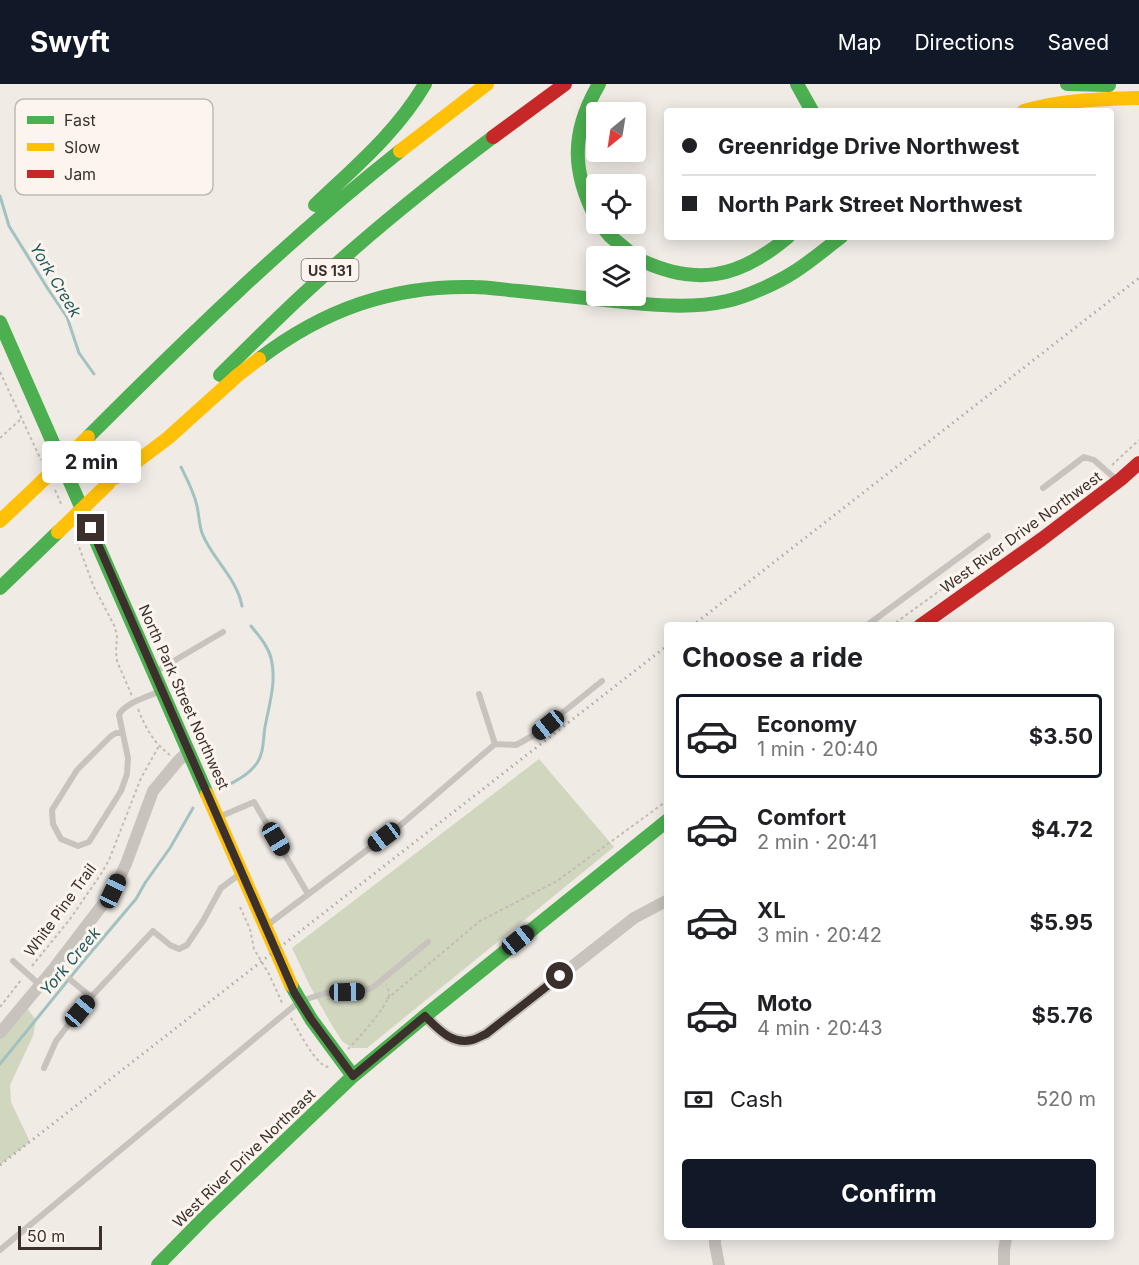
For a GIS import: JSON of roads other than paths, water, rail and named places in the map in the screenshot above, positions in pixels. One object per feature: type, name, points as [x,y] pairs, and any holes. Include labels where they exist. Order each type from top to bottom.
[{"type":"main road","points":[[225,303],[276,244],[387,135],[413,105],[425,84]]},
{"type":"main road","name":"US 131","points":[[0,521],[225,303],[293,242],[380,167],[488,84]]},
{"type":"main road","name":"US 131","points":[[0,588],[322,276],[407,203],[565,84]]},
{"type":"main road","points":[[586,198],[579,173],[578,132],[589,101],[599,84]]},
{"type":"main road","points":[[797,84],[811,108]]},
{"type":"main road","points":[[1067,84],[1139,86]]},
{"type":"main road","points":[[1032,108],[1077,99],[1139,98]]},
{"type":"main road","points":[[608,234],[622,246]]},
{"type":"main road","points":[[646,263],[666,271],[690,275],[712,275],[735,270],[754,262],[771,252],[785,240]]},
{"type":"main road","points":[[111,481],[179,428],[238,375],[277,345],[344,309],[387,295],[431,288],[475,287],[653,305],[693,306],[728,301],[760,289],[793,273],[837,240]]},
{"type":"main road","name":"North Park Street Northwest","points":[[0,322],[294,992],[353,1076]]},
{"type":"main road","name":"West River Drive Northwest","points":[[926,622],[1042,539],[1119,481],[1139,463]]},
{"type":"main road","points":[[353,1076],[664,823]]},
{"type":"main road","name":"West River Drive Northeast","points":[[158,1265],[353,1076]]},
{"type":"street","points":[[0,1033],[55,967],[113,891],[126,864],[153,792],[165,775],[189,750]]},
{"type":"street","points":[[425,1016],[441,1031],[459,1041],[472,1040],[486,1034],[634,918],[664,902]]},
{"type":"street","points":[[715,1240],[719,1265]]},
{"type":"street","points":[[1004,1265],[1006,1240]]},
{"type":"lane","points":[[1042,488],[1084,457],[1094,460],[1119,481]]},
{"type":"lane","points":[[871,622],[988,536]]},
{"type":"lane","points":[[155,673],[223,632]]},
{"type":"lane","points":[[265,927],[403,823],[495,744],[516,745],[536,734],[602,681]]},
{"type":"lane","points":[[122,733],[111,736],[86,761],[70,779],[52,810],[53,824],[57,833],[66,842],[78,846],[89,842],[122,791],[127,774],[128,758],[119,715],[122,708],[162,690]]},
{"type":"lane","points":[[479,694],[495,744]]},
{"type":"lane","points":[[218,817],[254,802],[308,894]]},
{"type":"lane","points":[[44,1068],[56,1041],[91,997],[153,931],[178,949],[187,945],[221,888],[242,873]]},
{"type":"lane","points":[[0,1250],[300,1001],[333,991],[360,992],[372,988],[428,942]]},
{"type":"lane","points":[[13,961],[40,985]]},
{"type":"lane","points":[[55,967],[91,997]]},
{"type":"waterway","name":"York Creek","points":[[0,196],[9,226],[67,317],[79,353],[94,374]]},
{"type":"waterway","name":"York Creek","points":[[181,467],[194,496],[202,533],[235,586],[242,606]]},
{"type":"waterway","name":"York Creek","points":[[223,788],[250,771],[257,763],[262,750],[272,693],[271,658],[268,649],[251,626]]},
{"type":"waterway","name":"York Creek","points":[[0,1064],[136,899],[193,808]]},
{"type":"railway","points":[[697,622],[1139,278]]},
{"type":"railway","points":[[0,1165],[664,648]]}]
